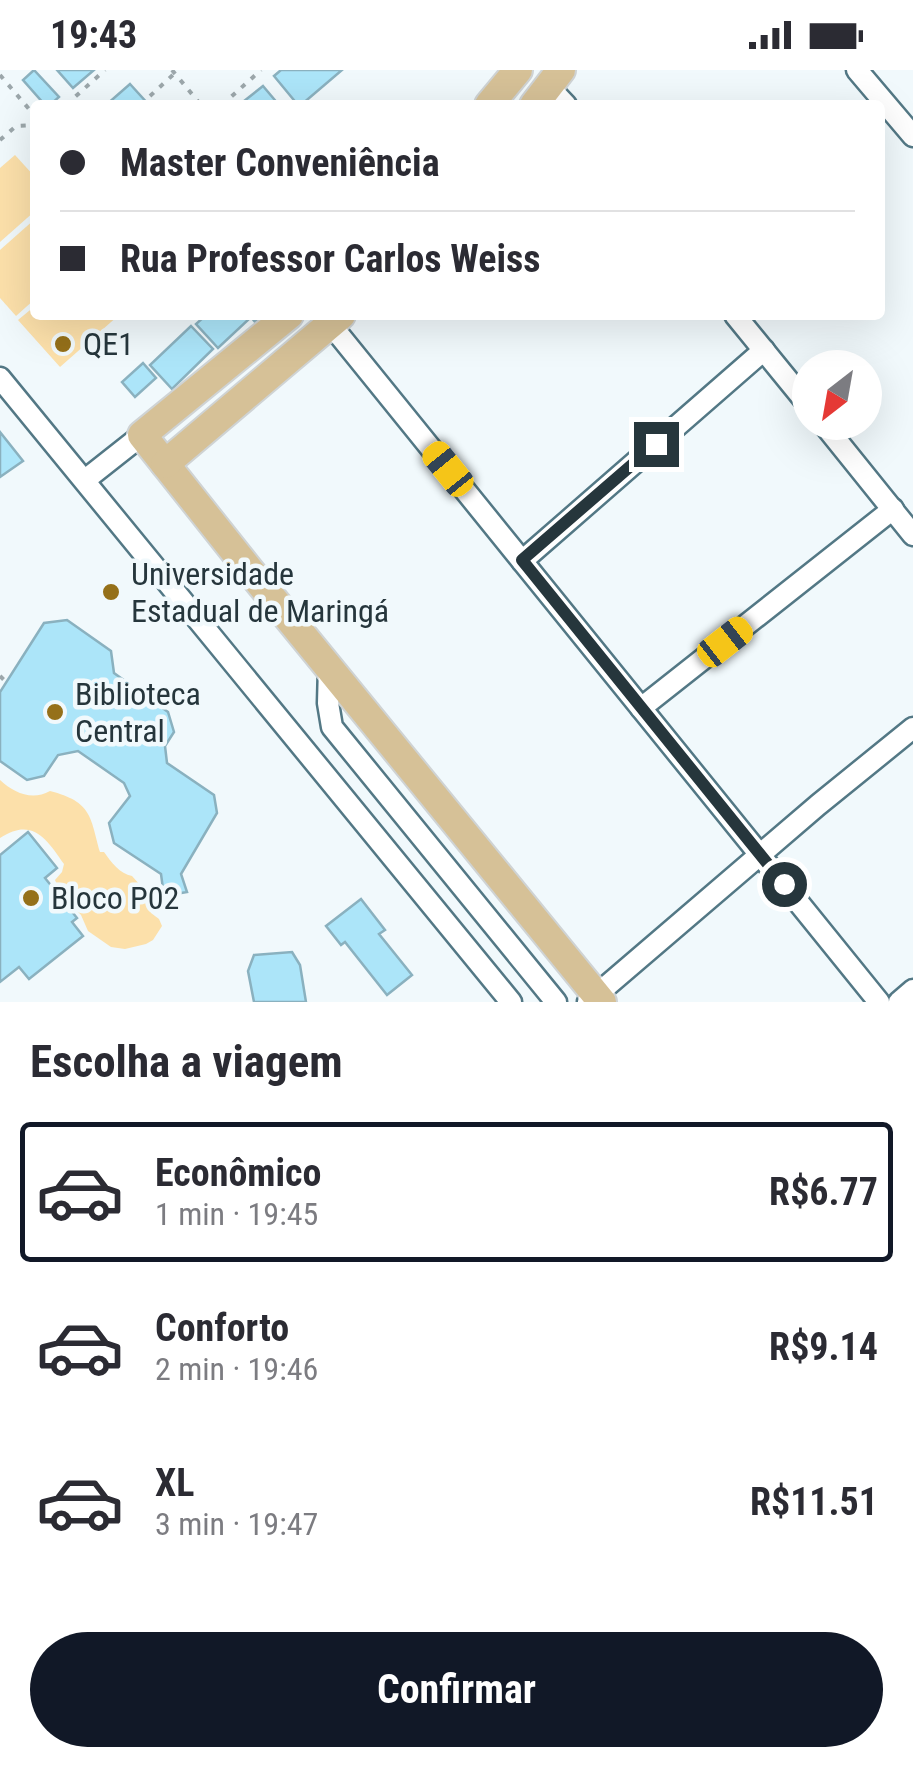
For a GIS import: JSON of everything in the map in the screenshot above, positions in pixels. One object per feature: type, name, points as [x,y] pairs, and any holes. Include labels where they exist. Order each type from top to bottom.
[{"type":"main road","points":[[493,100],[518,70]]},
{"type":"main road","points":[[283,320],[142,434],[596,1000]]},
{"type":"main road","points":[[165,464],[330,320]]},
{"type":"street","points":[[857,70],[882,100]]},
{"type":"street","points":[[885,103],[913,136]]},
{"type":"street","points":[[334,320],[878,1002]]},
{"type":"street","points":[[740,320],[792,385]]},
{"type":"street","points":[[522,560],[764,350]]},
{"type":"street","points":[[0,378],[510,1002]]},
{"type":"street","points":[[85,480],[142,434]]},
{"type":"street","points":[[836,440],[913,535]]},
{"type":"street","points":[[641,708],[892,509]]},
{"type":"street","points":[[329,668],[332,726],[556,1002]]},
{"type":"street","points":[[596,1000],[760,855],[913,728]]},
{"type":"street","points":[[899,1002],[913,990]]},
{"type":"path","points":[[72,100],[105,70]]},
{"type":"path","points":[[228,100],[261,70]]},
{"type":"path","points":[[150,96],[174,72],[198,100]]},
{"type":"path","points":[[0,75],[30,110]]},
{"type":"path","points":[[0,140],[16,126],[30,125]]},
{"type":"path","points":[[0,676],[6,682]]},
{"type":"shaded area","points":[[15,155],[30,172],[30,215],[0,242],[0,168]]},
{"type":"shaded area","points":[[30,223],[30,303],[16,316],[0,298],[0,250]]},
{"type":"shaded area","name":"QE1","points":[[30,310],[30,320],[113,320],[60,367],[18,320]]},
{"type":"shaded area","points":[[0,780],[24,794],[50,791],[82,806],[91,820],[100,852],[132,876],[148,894],[151,913],[162,926],[153,940],[125,949],[111,947],[88,931],[81,915],[61,894],[55,880],[64,864],[51,846],[30,830],[0,838]]},
{"type":"building","points":[[34,70],[59,97],[41,100],[23,80]]},
{"type":"building","points":[[57,70],[94,70],[73,88]]},
{"type":"building","points":[[281,70],[342,70],[307,100],[294,100],[274,76]]},
{"type":"building","points":[[130,84],[144,100],[112,100]]},
{"type":"building","points":[[263,86],[275,100],[245,100]]},
{"type":"building","points":[[200,320],[248,320],[218,348],[196,324]]},
{"type":"building","points":[[191,326],[213,349],[172,389],[150,365]]},
{"type":"building","points":[[143,363],[156,378],[135,397],[122,382]]},
{"type":"building","points":[[0,432],[23,461],[0,477]]},
{"type":"building","points":[[67,620],[111,651],[114,673],[168,712],[174,732],[165,746],[167,763],[214,795],[217,813],[181,874],[187,892],[164,896],[161,874],[114,843],[109,823],[130,796],[124,783],[78,751],[58,755],[44,776],[27,780],[0,761],[0,692],[44,623]]},
{"type":"building","name":"Bloco P02","points":[[28,832],[57,868],[45,878],[77,918],[72,922],[83,936],[29,979],[19,967],[0,982],[0,855]]},
{"type":"building","points":[[361,899],[385,930],[379,934],[412,975],[387,995],[345,942],[341,945],[326,926]]},
{"type":"building","points":[[292,952],[300,965],[306,1002],[254,1002],[248,971],[254,955]]},
{"type":"place","name":"QE1","points":[[63,344]]},
{"type":"place","name":"Universidade Estadual de Maringá","points":[[111,592]]},
{"type":"place","name":"Biblioteca Central","points":[[55,712]]},
{"type":"place","name":"Bloco P02","points":[[31,898]]},
{"type":"route","points":[[656,444],[522,560],[784,884]]}]
